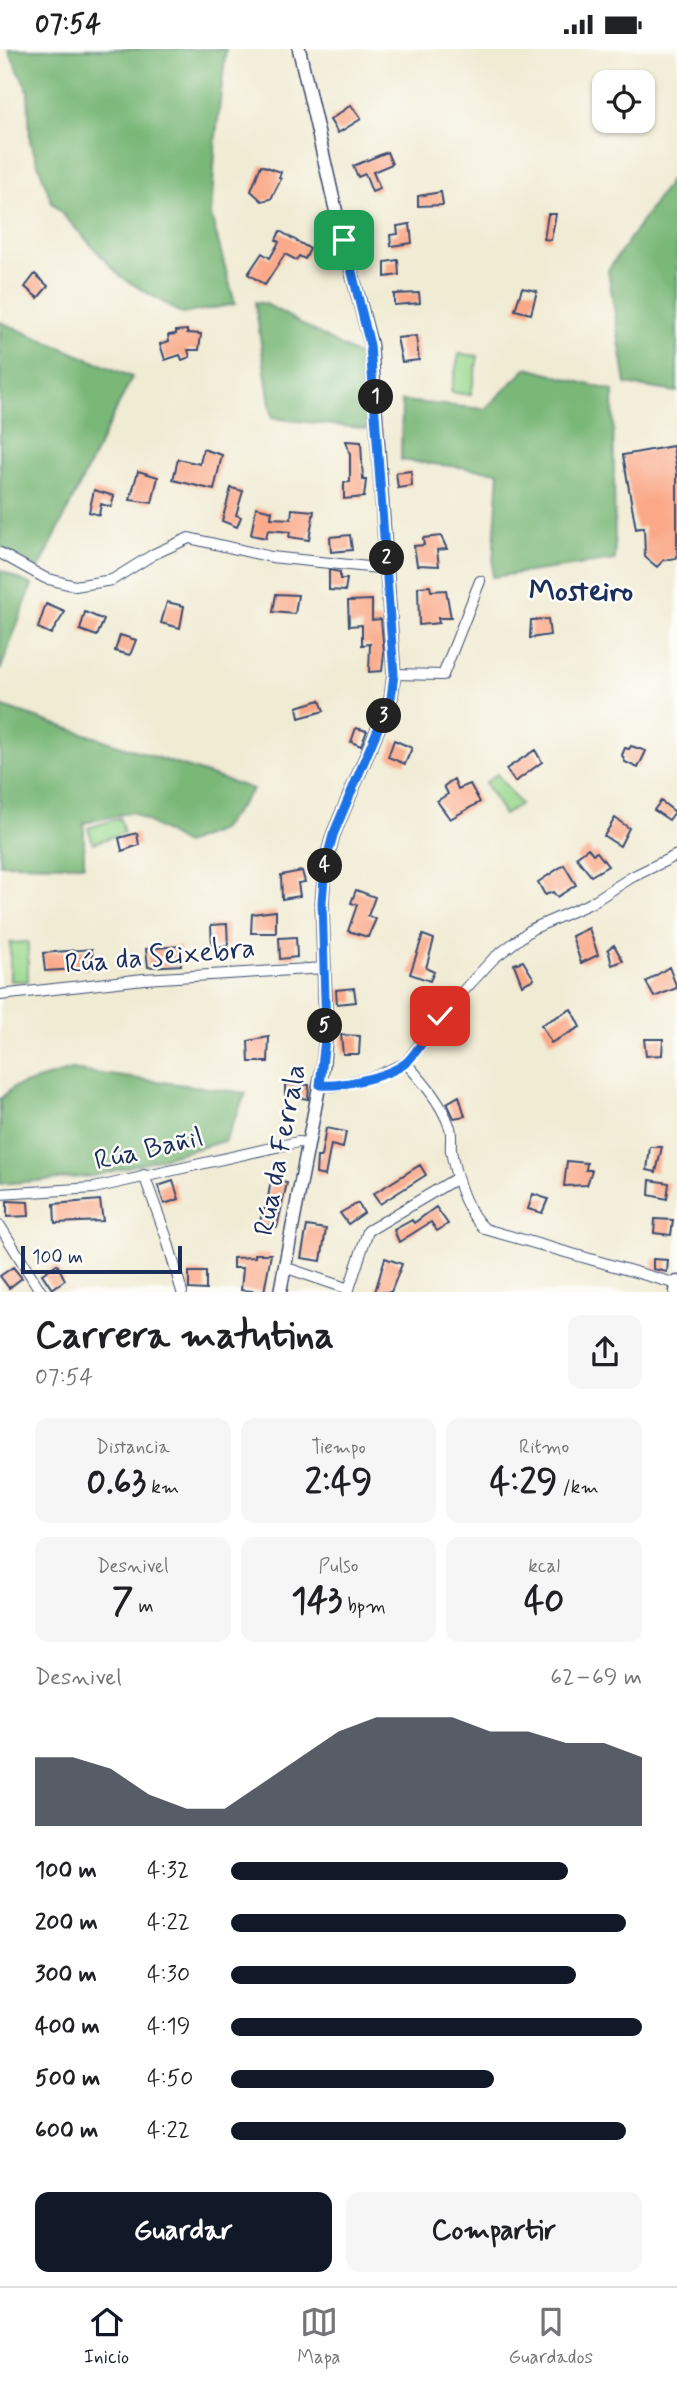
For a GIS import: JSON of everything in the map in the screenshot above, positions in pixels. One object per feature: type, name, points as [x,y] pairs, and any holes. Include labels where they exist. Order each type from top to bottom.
[{"type":"street","name":"Rúa da Ferrala","points":[[281,1292],[320,1085],[326,1030],[322,902],[325,865],[333,835],[391,698],[394,674],[370,345],[299,49]]},
{"type":"street","points":[[0,553],[45,577],[75,586],[112,580],[153,554],[189,538],[271,557],[388,569]]},
{"type":"street","points":[[394,674],[443,675],[480,581]]},
{"type":"street","points":[[320,1085],[334,1086],[373,1077],[406,1063],[440,1016],[494,958],[533,929],[591,903],[632,877],[677,855]]},
{"type":"street","name":"Rúa da Seixebra","points":[[0,995],[144,979],[325,968]]},
{"type":"street","points":[[406,1063],[438,1101],[451,1128],[450,1148],[457,1178],[474,1219],[485,1229],[677,1283],[676,1292]]},
{"type":"street","name":"Rúa Bañil","points":[[0,1194],[94,1188],[229,1155],[298,1142],[308,1143]]},
{"type":"street","points":[[144,1175],[182,1292]]},
{"type":"street","name":"Rúa da Ferrala","points":[[284,1267],[348,1289],[368,1231],[457,1178]]},
{"type":"street","points":[[0,1226],[41,1292]]},
{"type":"green space","points":[[8,49],[226,49],[216,136],[211,215],[235,304],[182,314],[121,277],[52,203],[30,141],[28,91]]},
{"type":"green space","points":[[677,171],[677,392],[626,384],[608,270]]},
{"type":"green space","points":[[255,302],[266,304],[363,358],[370,429],[272,418]]},
{"type":"green space","points":[[0,322],[132,377],[39,569],[0,546]]},
{"type":"green space","points":[[459,354],[478,356],[471,395],[451,392]]},
{"type":"green space","points":[[527,368],[613,391],[615,560],[492,577],[499,472],[401,460],[402,401],[485,409]]},
{"type":"green space","points":[[0,570],[32,585],[0,671]]},
{"type":"green space","points":[[0,706],[253,789],[221,830],[185,844],[132,812],[84,823],[84,865],[0,864]]},
{"type":"green space","points":[[497,774],[520,804],[504,815],[485,783]]},
{"type":"green space","points":[[120,818],[124,833],[93,843],[88,828]]},
{"type":"green space","points":[[28,942],[28,981],[10,981],[10,943]]},
{"type":"green space","points":[[71,1070],[246,1093],[225,1141],[94,1176],[0,1184],[0,1099],[14,1087]]},
{"type":"building","points":[[351,105],[361,119],[338,133],[330,120]]},
{"type":"building","points":[[387,152],[392,164],[373,172],[380,189],[372,192],[365,174],[358,177],[353,166]]},
{"type":"building","points":[[261,165],[281,172],[281,179],[271,199],[262,201],[251,191]]},
{"type":"building","points":[[441,192],[443,205],[418,206],[418,196]]},
{"type":"building","points":[[548,214],[556,214],[551,240],[544,239]]},
{"type":"building","points":[[410,224],[412,243],[391,246],[390,235],[398,234],[397,226]]},
{"type":"building","points":[[280,231],[310,249],[305,259],[299,256],[296,260],[285,254],[265,285],[248,274],[262,253],[270,258],[279,242],[276,240]]},
{"type":"building","points":[[398,260],[399,275],[385,277],[385,262]]},
{"type":"building","points":[[35,274],[48,286],[38,298],[25,287]]},
{"type":"building","points":[[522,288],[537,291],[531,314],[515,310]]},
{"type":"building","points":[[419,293],[420,303],[394,305],[394,294]]},
{"type":"building","points":[[187,330],[187,333],[201,334],[199,350],[188,350],[190,357],[182,360],[180,355],[165,360],[160,344],[169,341],[168,335]]},
{"type":"building","points":[[416,336],[419,360],[402,362],[397,338]]},
{"type":"building","points":[[346,441],[361,442],[363,480],[366,480],[364,497],[344,499],[344,483],[350,482],[350,455]]},
{"type":"building","points":[[673,446],[677,472],[677,558],[664,560],[657,567],[645,557],[644,527],[636,529],[623,455]]},
{"type":"building","points":[[203,449],[222,455],[214,490],[173,480],[178,459],[200,464]]},
{"type":"building","points":[[138,471],[158,477],[152,503],[130,500]]},
{"type":"building","points":[[411,471],[412,486],[398,488],[396,473]]},
{"type":"building","points":[[231,488],[243,491],[236,515],[241,517],[237,527],[222,521]]},
{"type":"building","points":[[94,490],[114,496],[111,507],[101,504],[99,515],[89,512]]},
{"type":"building","points":[[256,507],[272,511],[271,518],[291,519],[292,509],[314,511],[309,540],[289,537],[290,532],[268,530],[266,538],[251,535]]},
{"type":"building","points":[[350,535],[352,550],[331,552],[330,537]]},
{"type":"building","points":[[441,536],[447,549],[437,550],[439,566],[417,565],[414,546],[424,545],[423,538]]},
{"type":"building","points":[[329,570],[340,572],[340,579],[347,579],[345,591],[329,590]]},
{"type":"building","points":[[430,586],[431,591],[446,590],[451,618],[438,618],[439,623],[419,625],[418,587]]},
{"type":"building","points":[[276,594],[298,595],[295,614],[273,612]]},
{"type":"building","points":[[372,600],[372,620],[381,619],[384,653],[382,671],[369,672],[370,644],[362,645],[362,625],[349,626],[348,601]]},
{"type":"building","points":[[167,602],[184,606],[180,628],[161,623]]},
{"type":"building","points":[[46,604],[65,612],[51,634],[38,628]]},
{"type":"building","points":[[85,612],[104,620],[97,636],[80,630]]},
{"type":"building","points":[[548,619],[550,635],[530,638],[531,620]]},
{"type":"building","points":[[120,635],[136,640],[130,655],[115,651]]},
{"type":"building","points":[[320,700],[324,711],[299,718],[297,707]]},
{"type":"building","points":[[356,728],[367,731],[361,746],[351,742]]},
{"type":"building","points":[[394,740],[412,748],[405,764],[388,757]]},
{"type":"building","points":[[631,746],[646,751],[638,768],[625,762],[622,755],[625,748],[629,749]]},
{"type":"building","points":[[535,750],[542,762],[515,782],[506,769]]},
{"type":"building","points":[[454,779],[458,789],[470,784],[480,802],[450,819],[437,801],[448,794],[444,786]]},
{"type":"building","points":[[661,801],[675,812],[669,820],[654,810]]},
{"type":"building","points":[[615,818],[629,828],[620,846],[604,836]]},
{"type":"building","points":[[137,833],[139,845],[122,851],[119,838]]},
{"type":"building","points":[[588,848],[593,854],[597,852],[608,866],[591,876],[576,857]]},
{"type":"building","points":[[564,865],[576,885],[557,897],[553,892],[545,895],[538,882]]},
{"type":"building","points":[[302,871],[305,882],[298,883],[300,896],[282,899],[281,875]]},
{"type":"building","points":[[356,890],[375,897],[368,916],[376,919],[368,937],[348,931],[357,905],[351,903]]},
{"type":"building","points":[[276,911],[276,933],[251,933],[252,914]]},
{"type":"building","points":[[227,924],[228,946],[212,947],[211,925]]},
{"type":"building","points":[[589,928],[598,955],[581,963],[572,936]]},
{"type":"building","points":[[423,935],[434,939],[426,968],[434,972],[430,981],[410,974]]},
{"type":"building","points":[[296,937],[297,957],[280,959],[279,938]]},
{"type":"building","points":[[614,945],[623,961],[612,965],[608,949]]},
{"type":"building","points":[[180,946],[181,965],[148,967],[146,949]]},
{"type":"building","points":[[92,949],[93,968],[45,971],[43,953]]},
{"type":"building","points":[[523,961],[534,979],[522,985],[514,964]]},
{"type":"building","points":[[669,967],[677,988],[654,997],[646,982]]},
{"type":"building","points":[[354,988],[356,1002],[337,1004],[336,990]]},
{"type":"building","points":[[571,1009],[580,1027],[551,1043],[541,1025]]},
{"type":"building","points":[[341,1035],[360,1036],[359,1054],[343,1054]]},
{"type":"building","points":[[269,1037],[268,1062],[249,1062],[248,1041]]},
{"type":"building","points":[[644,1039],[663,1039],[662,1055],[646,1056]]},
{"type":"building","points":[[285,1084],[309,1085],[308,1099],[285,1095]]},
{"type":"building","points":[[459,1096],[465,1116],[454,1118],[447,1103]]},
{"type":"building","points":[[326,1128],[346,1132],[343,1148],[331,1145],[325,1176],[316,1174],[317,1157],[321,1157]]},
{"type":"building","points":[[650,1147],[662,1147],[656,1172],[647,1170]]},
{"type":"building","points":[[567,1161],[587,1163],[586,1170],[592,1170],[587,1185],[564,1186]]},
{"type":"building","points":[[420,1165],[426,1175],[380,1204],[373,1194]]},
{"type":"building","points":[[271,1180],[287,1183],[277,1227],[260,1224],[262,1209],[266,1209]]},
{"type":"building","points":[[650,1180],[669,1183],[667,1199],[649,1195]]},
{"type":"building","points":[[173,1181],[179,1199],[164,1204],[158,1186]]},
{"type":"building","points":[[533,1194],[548,1199],[542,1213],[528,1209]]},
{"type":"building","points":[[100,1200],[103,1221],[55,1223],[54,1204]]},
{"type":"building","points":[[7,1201],[28,1202],[29,1216],[7,1217]]},
{"type":"building","points":[[358,1203],[364,1213],[348,1224],[340,1213]]},
{"type":"building","points":[[436,1207],[448,1224],[437,1231],[431,1222],[399,1242],[394,1230],[412,1220],[414,1223]]},
{"type":"building","points":[[655,1219],[673,1220],[671,1235],[654,1233]]},
{"type":"building","points":[[307,1226],[326,1229],[321,1261],[301,1258]]},
{"type":"building","points":[[255,1254],[271,1254],[264,1292],[241,1290],[243,1268],[233,1268],[233,1258],[255,1257]]},
{"type":"building","points":[[385,1258],[402,1264],[391,1292],[375,1292]]},
{"type":"building","points":[[653,1259],[668,1260],[667,1272],[653,1269]]},
{"type":"building","points":[[57,1264],[65,1280],[52,1289],[42,1274]]},
{"type":"building","points":[[13,1267],[22,1278],[9,1288],[0,1276]]},
{"type":"building","points":[[189,1272],[206,1272],[206,1290],[189,1289]]},
{"type":"district","name":"Mosteiro","points":[[581,591]]},
{"type":"route","points":[[344,240],[367,325],[378,413],[394,631],[394,674],[391,698],[333,835],[325,865],[322,902],[326,1030],[320,1085],[334,1086],[373,1077],[406,1063],[440,1016]]}]
